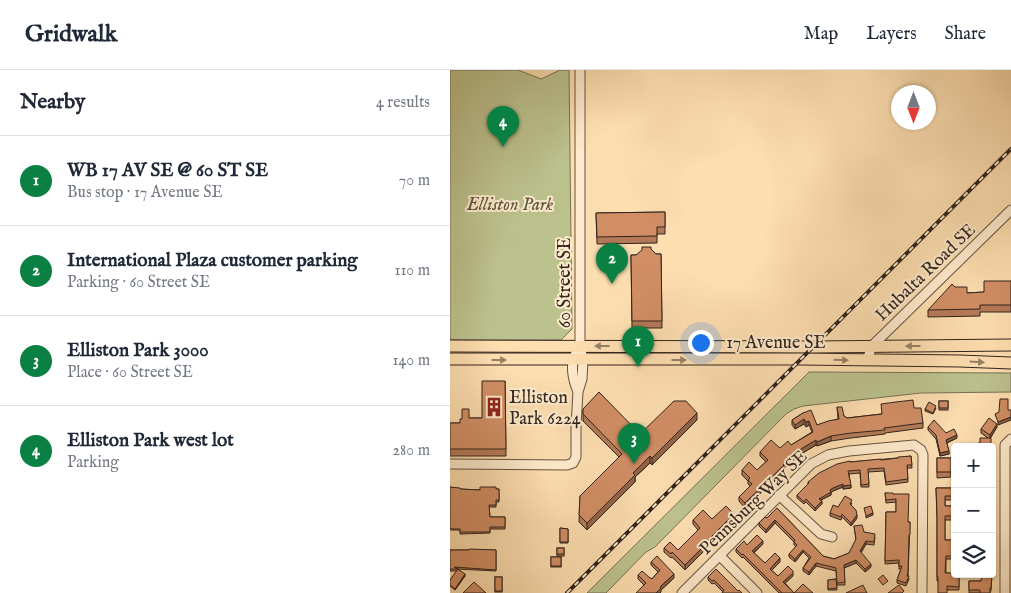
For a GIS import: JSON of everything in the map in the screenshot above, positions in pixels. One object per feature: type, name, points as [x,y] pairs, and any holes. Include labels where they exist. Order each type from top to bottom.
[{"type":"main road","name":"17 Avenue SE","points":[[450,346],[908,347],[1011,345]]},
{"type":"main road","name":"17 Avenue SE","points":[[450,359],[801,359],[1011,363]]},
{"type":"street","name":"60 Street SE","points":[[578,360],[580,346],[580,70]]},
{"type":"street","name":"Hubalta Road SE","points":[[867,360],[872,346],[1011,210]]},
{"type":"street","points":[[450,464],[567,465],[574,463],[576,457],[578,392],[573,380],[578,360]]},
{"type":"street","points":[[1005,593],[1005,445],[1011,439]]},
{"type":"street","name":"Pennsburg Way SE","points":[[682,593],[811,464],[828,455],[914,445],[921,450],[923,455],[922,593]]},
{"type":"street","points":[[778,495],[821,534],[832,537]]},
{"type":"street","points":[[720,556],[757,593]]},
{"type":"green space","name":"Elliston Park","points":[[450,70],[518,70],[541,79],[560,70],[569,70],[572,329],[561,340],[450,340]]},
{"type":"green space","points":[[809,372],[1011,373],[1011,392],[921,393],[803,406],[794,409],[786,414],[655,547],[646,552],[606,593],[587,593]]},
{"type":"building","points":[[665,212],[665,227],[657,227],[657,236],[597,237],[596,213]]},
{"type":"building","points":[[642,247],[651,247],[656,254],[661,254],[662,321],[632,321],[631,255],[636,255],[642,250]]},
{"type":"building","points":[[984,281],[1011,281],[1011,305],[980,305],[980,309],[928,310],[952,284],[955,287],[967,287],[967,293],[984,292]]},
{"type":"building","name":"Elliston Park 6224","points":[[482,381],[505,381],[506,449],[450,449],[450,423],[460,423],[462,409],[469,409],[469,418],[482,418]]},
{"type":"building","points":[[599,392],[640,434],[674,401],[686,401],[697,413],[652,458],[650,456],[633,473],[635,475],[587,523],[579,515],[580,496],[622,454],[583,414],[583,409]]},
{"type":"building","points":[[1000,399],[1008,399],[1008,410],[1011,410],[1011,417],[998,422],[995,414],[999,412]]},
{"type":"building","points":[[913,400],[914,408],[921,408],[923,423],[884,428],[885,430],[831,436],[817,442],[816,440],[801,449],[745,503],[739,497],[752,484],[748,480],[750,478],[742,470],[749,462],[757,470],[768,460],[760,452],[771,440],[780,448],[788,441],[791,445],[813,432],[809,421],[806,422],[804,419],[795,425],[792,420],[803,413],[811,410],[817,425],[839,419],[837,407],[842,407],[844,416],[847,418],[882,414],[881,404]]},
{"type":"building","points":[[939,401],[948,401],[948,408],[939,408]]},
{"type":"building","points":[[929,402],[936,406],[933,413],[925,409]]},
{"type":"building","points":[[989,418],[997,424],[990,435],[981,429]]},
{"type":"building","points":[[934,420],[946,433],[954,429],[957,435],[946,440],[949,451],[940,453],[936,435],[928,427]]},
{"type":"building","points":[[980,438],[991,438],[991,443],[980,443]]},
{"type":"building","points":[[911,456],[912,465],[907,465],[908,479],[886,482],[884,468],[868,469],[869,484],[861,485],[860,470],[848,471],[851,485],[843,486],[843,484],[833,488],[830,490],[831,492],[819,499],[822,501],[815,508],[806,499],[804,502],[797,495],[819,473],[837,464],[850,461],[881,460]]},
{"type":"building","points":[[937,458],[951,458],[951,472],[937,472]]},
{"type":"building","points":[[450,487],[480,490],[480,487],[496,487],[496,489],[499,489],[499,500],[496,500],[496,505],[489,505],[490,517],[505,517],[505,527],[490,527],[490,532],[460,532],[460,529],[451,529]]},
{"type":"building","points":[[936,488],[951,488],[951,496],[945,496],[945,506],[951,506],[951,516],[945,516],[945,540],[951,540],[951,556],[946,556],[945,573],[951,573],[951,578],[959,578],[959,587],[947,586],[947,593],[938,593]]},
{"type":"building","points":[[885,493],[909,494],[908,522],[910,522],[910,535],[907,576],[909,576],[906,583],[897,580],[902,566],[899,566],[899,560],[885,561],[886,512],[896,512],[896,499],[886,500]]},
{"type":"building","points":[[845,496],[852,500],[850,504],[856,510],[857,515],[851,523],[842,514],[841,517],[830,513],[833,505],[838,507]]},
{"type":"building","points":[[726,506],[734,514],[685,565],[672,552],[671,554],[664,548],[670,542],[678,550],[700,528],[693,520],[703,510],[712,519]]},
{"type":"building","points":[[871,506],[873,513],[866,516],[864,508]]},
{"type":"building","points":[[777,508],[823,556],[834,559],[849,553],[856,539],[854,526],[862,525],[864,532],[875,534],[874,542],[866,541],[860,551],[871,564],[865,569],[856,560],[844,565],[845,582],[837,583],[836,568],[816,563],[809,572],[803,568],[811,557],[803,550],[795,559],[789,554],[797,545],[794,542],[795,540],[775,520],[766,530],[759,523]]},
{"type":"building","points":[[560,528],[568,529],[568,542],[560,542]]},
{"type":"building","points":[[757,535],[763,541],[752,551],[765,563],[775,553],[780,558],[770,569],[778,576],[788,566],[793,571],[783,582],[794,593],[782,593],[736,549],[744,541],[747,545]]},
{"type":"building","points":[[557,548],[564,548],[564,554],[557,554]]},
{"type":"building","points":[[450,550],[496,550],[496,570],[454,567],[458,569],[450,569]]},
{"type":"building","points":[[657,556],[674,574],[656,593],[636,593],[646,583],[638,575],[642,571],[652,579],[660,570],[651,562]]},
{"type":"building","points":[[551,557],[561,557],[561,566],[551,566]]},
{"type":"building","points":[[458,569],[465,574],[455,589],[450,585],[450,580]]},
{"type":"building","points":[[716,569],[742,593],[722,593],[724,590],[708,577]]},
{"type":"building","points":[[883,575],[888,581],[883,585],[878,579]]},
{"type":"building","points":[[495,577],[502,577],[502,591],[495,591]]},
{"type":"building","points":[[981,578],[992,578],[990,593],[980,593],[980,590],[969,590],[969,581],[981,581]]},
{"type":"building","points":[[836,579],[837,588],[828,589],[828,580]]},
{"type":"building","points":[[474,582],[486,593],[463,593]]},
{"type":"building","points":[[803,584],[813,593],[794,593]]},
{"type":"building","points":[[863,585],[867,593],[846,593]]},
{"type":"building","points":[[899,585],[904,591],[902,593],[888,593]]},
{"type":"railway","points":[[567,593],[1011,149]]},
{"type":"place","name":"Elliston Park west lot","points":[[503,147]]},
{"type":"place","name":"International Plaza customer parking","points":[[612,284]]},
{"type":"place","name":"WB 17 AV SE @ 60 ST SE","points":[[638,367]]},
{"type":"place","name":"Elliston Park 6224","points":[[494,407]]},
{"type":"place","name":"Elliston Park 3000","points":[[634,464]]}]
